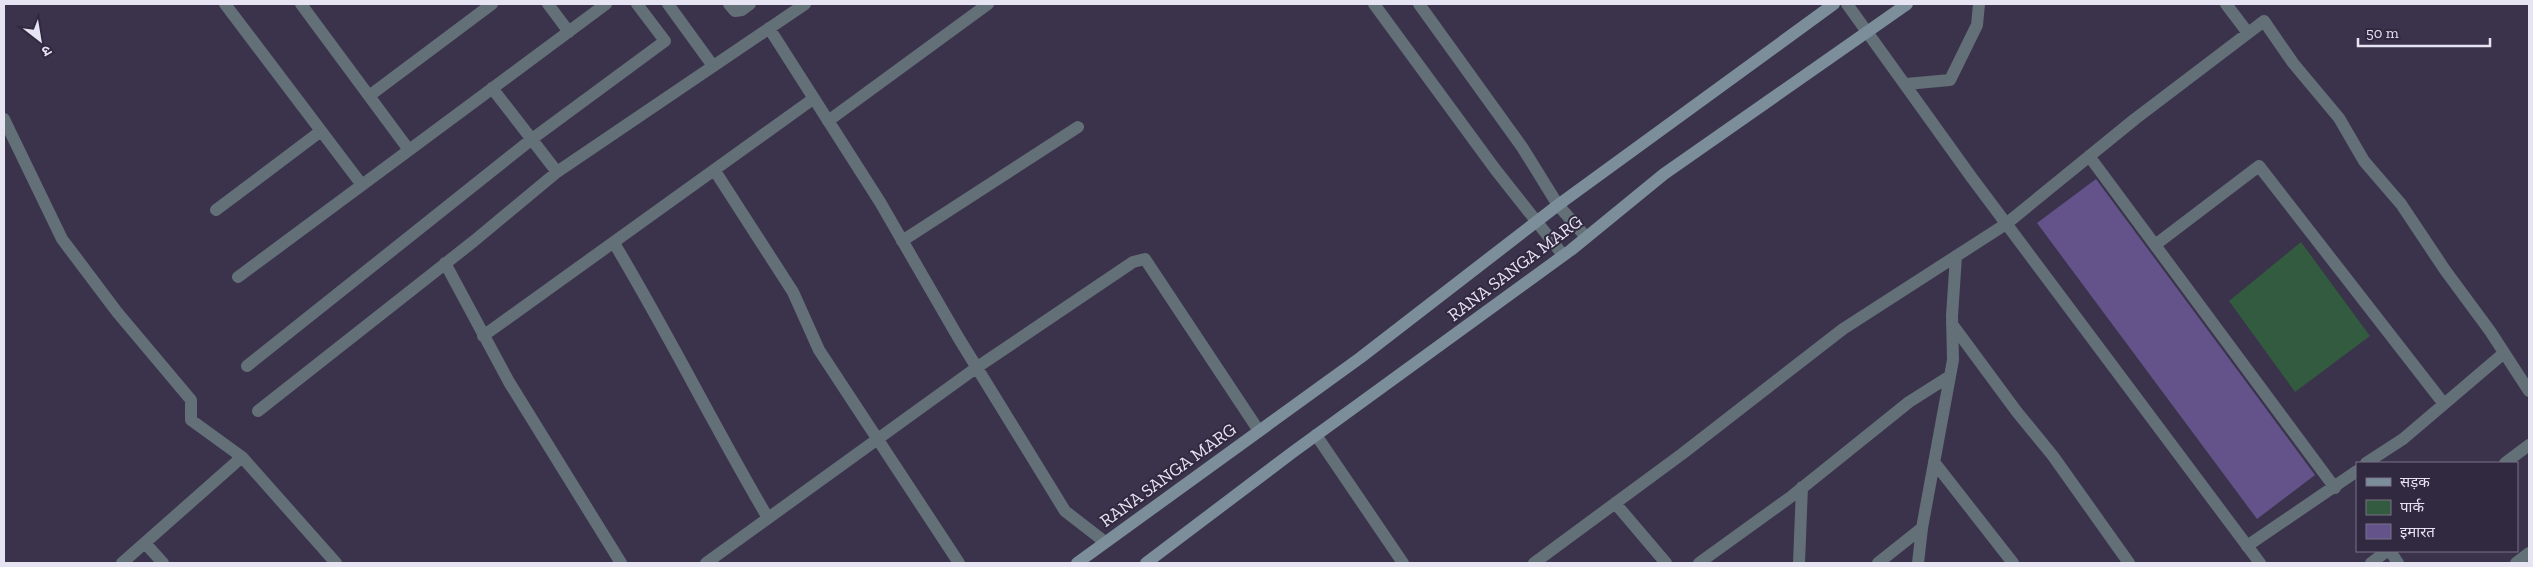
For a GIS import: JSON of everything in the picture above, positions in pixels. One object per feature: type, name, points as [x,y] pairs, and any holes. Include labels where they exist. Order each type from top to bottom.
[{"type":"main road","name":"RANA SANGA MARG","points":[[1077,563],[1360,358],[1536,221],[1834,4]]},
{"type":"main road","name":"RANA SANGA MARG","points":[[1146,563],[1316,435],[1563,256],[1664,174],[1907,4]]},
{"type":"street","points":[[225,4],[362,185]]},
{"type":"street","points":[[301,4],[409,150]]},
{"type":"street","points":[[369,96],[492,4]]},
{"type":"street","points":[[548,4],[569,32]]},
{"type":"street","points":[[238,277],[606,4]]},
{"type":"street","points":[[247,366],[532,139],[666,41],[637,4]]},
{"type":"street","points":[[668,4],[713,66]]},
{"type":"street","points":[[729,4],[735,11],[742,10],[750,4]]},
{"type":"street","points":[[258,411],[557,172],[805,4]]},
{"type":"street","points":[[828,121],[988,4]]},
{"type":"street","points":[[1374,4],[1495,170],[1563,256]]},
{"type":"street","points":[[1419,4],[1522,147],[1558,205],[1586,238]]},
{"type":"street","points":[[1847,4],[2006,224],[2260,563]]},
{"type":"street","points":[[1906,84],[1950,80],[1977,25],[1979,4]]},
{"type":"street","points":[[2226,4],[2248,33]]},
{"type":"street","points":[[1534,563],[1843,329],[2006,224],[2089,156],[2264,21],[2293,63],[2339,118],[2364,161],[2401,204],[2529,391]]},
{"type":"street","points":[[768,28],[902,241],[976,368],[1064,512],[1105,542]]},
{"type":"street","points":[[492,88],[557,172]]},
{"type":"street","points":[[483,336],[813,99]]},
{"type":"street","points":[[4,119],[62,239],[117,312],[191,400],[191,420],[242,457],[336,563]]},
{"type":"street","points":[[902,241],[1078,127]]},
{"type":"street","points":[[216,210],[321,131]]},
{"type":"street","points":[[2089,156],[2335,488]]},
{"type":"street","points":[[2155,245],[2259,166],[2444,404]]},
{"type":"street","points":[[715,171],[792,292],[819,350],[959,563]]},
{"type":"street","points":[[614,243],[659,319],[768,518]]},
{"type":"street","points":[[1918,563],[1922,528],[1953,360],[1952,324],[1956,256]]},
{"type":"street","points":[[706,563],[976,368],[1133,262],[1145,259],[1258,431]]},
{"type":"street","points":[[445,263],[483,336],[546,445],[621,563]]},
{"type":"street","points":[[1952,324],[2017,412],[2053,456],[2129,563]]},
{"type":"street","points":[[2368,462],[2403,439],[2504,353]]},
{"type":"street","points":[[1699,563],[1802,487],[1909,402],[1950,376]]},
{"type":"street","points":[[1316,435],[1403,563]]},
{"type":"street","points":[[2506,462],[2529,445]]},
{"type":"street","points":[[122,563],[242,457]]},
{"type":"street","points":[[1934,462],[2013,563]]},
{"type":"street","points":[[2247,546],[2335,488],[2356,472]]},
{"type":"street","points":[[1798,563],[1802,487]]},
{"type":"street","points":[[1615,503],[1666,563]]},
{"type":"street","points":[[1878,563],[1922,528]]},
{"type":"street","points":[[145,543],[163,563]]},
{"type":"street","points":[[1548,552],[1556,563]]},
{"type":"street","points":[[2372,563],[2387,552]]},
{"type":"street","points":[[2389,552],[2398,563]]},
{"type":"street","points":[[2516,563],[2529,553]]},
{"type":"green space","points":[[2301,242],[2370,336],[2295,392],[2229,301]]},
{"type":"building","points":[[2096,179],[2315,475],[2257,519],[2037,223]]}]
